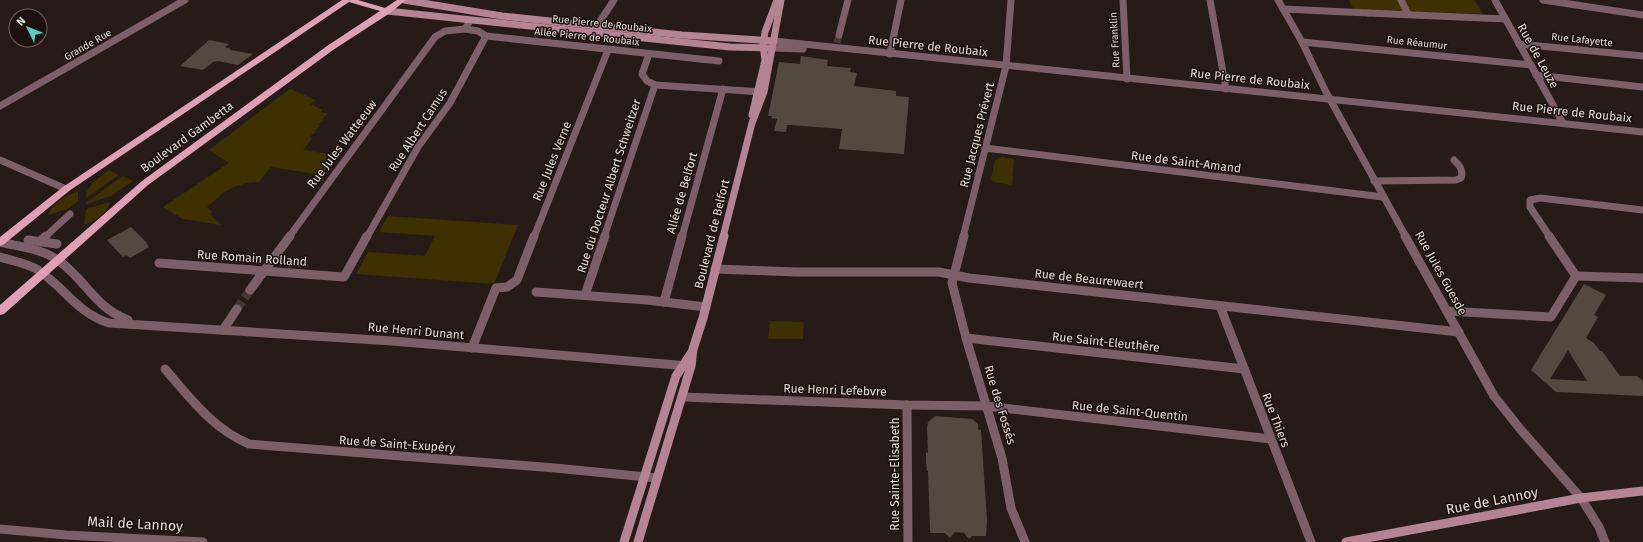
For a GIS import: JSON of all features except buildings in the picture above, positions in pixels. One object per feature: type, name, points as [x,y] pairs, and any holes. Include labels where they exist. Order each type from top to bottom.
[{"type":"main road","name":"Rue Pierre de Roubaix","points":[[348,0],[387,11],[470,21],[737,48],[763,48],[773,44]]},
{"type":"main road","name":"Boulevard Gambetta","points":[[0,242],[66,189],[348,0]]},
{"type":"main road","name":"Rue Pierre de Roubaix","points":[[403,0],[486,14],[687,35],[763,40],[773,44]]},
{"type":"main road","name":"Boulevard Gambetta","points":[[0,311],[145,183],[326,52],[403,0]]},
{"type":"main road","name":"Boulevard de Belfort","points":[[761,92],[765,60],[763,40],[777,0]]},
{"type":"main road","name":"Boulevard de Belfort","points":[[638,542],[682,397],[686,366],[706,307],[752,124],[752,113],[761,92],[773,44],[781,0]]},
{"type":"main road","name":"Boulevard de Belfort","points":[[624,542],[676,376],[686,366]]},
{"type":"main road","name":"Rue de Lannoy","points":[[1346,542],[1581,498],[1643,491]]},
{"type":"street","name":"Grande Rue","points":[[2,103],[186,0]]},
{"type":"street","points":[[597,26],[614,0]]},
{"type":"street","points":[[839,35],[848,0]]},
{"type":"street","points":[[890,54],[901,0]]},
{"type":"street","name":"Rue Jacques Prévert","points":[[953,274],[1006,66],[1011,0]]},
{"type":"street","name":"Rue Franklin","points":[[1123,0],[1127,79]]},
{"type":"street","points":[[1210,0],[1226,89]]},
{"type":"street","name":"Rue Jules Guesde","points":[[1278,0],[1302,42],[1330,100],[1374,181],[1499,403],[1581,498],[1599,527],[1605,542]]},
{"type":"street","points":[[1401,0],[1408,14]]},
{"type":"street","name":"Rue de Leuze","points":[[1495,0],[1563,123]]},
{"type":"street","points":[[1543,0],[1643,15]]},
{"type":"street","points":[[1284,9],[1505,19]]},
{"type":"street","points":[[465,29],[470,21]]},
{"type":"street","name":"Allée Pierre de Roubaix","points":[[465,29],[478,31],[486,36],[719,61]]},
{"type":"street","name":"Rue Jules Watteeuw","points":[[250,290],[436,37],[444,31],[465,29]]},
{"type":"street","name":"Rue Albert Camus","points":[[344,277],[418,147],[450,103],[486,36]]},
{"type":"street","name":"Rue Réaumur","points":[[1302,42],[1530,65]]},
{"type":"street","name":"Rue Pierre de Roubaix","points":[[773,44],[837,45],[854,50]]},
{"type":"street","name":"Rue Pierre de Roubaix","points":[[773,44],[854,50],[1643,132]]},
{"type":"street","name":"Rue Lafayette","points":[[1519,44],[1643,56]]},
{"type":"street","name":"Rue Jules Verne","points":[[472,348],[496,288],[507,287],[517,280],[608,50]]},
{"type":"street","points":[[649,54],[642,74],[646,81],[654,85],[761,92]]},
{"type":"street","points":[[1536,75],[1643,87]]},
{"type":"street","name":"Rue du Docteur Albert Schweitzer","points":[[585,295],[654,85]]},
{"type":"street","name":"Allée de Belfort","points":[[664,302],[723,89]]},
{"type":"street","name":"Rue de Saint-Amand","points":[[985,148],[1383,197]]},
{"type":"street","points":[[0,160],[66,189]]},
{"type":"street","points":[[1374,181],[1456,180],[1461,178],[1463,172],[1454,160]]},
{"type":"street","points":[[1576,276],[1530,207],[1530,200],[1540,198],[1643,210]]},
{"type":"street","points":[[39,242],[70,214]]},
{"type":"street","points":[[28,240],[57,244]]},
{"type":"street","name":"Rue Henri Dunant","points":[[0,242],[57,260],[108,311],[117,317],[138,323]]},
{"type":"street","name":"Rue Henri Dunant","points":[[0,257],[34,267],[81,309],[94,318],[109,322],[392,341],[686,366]]},
{"type":"street","name":"Rue Romain Rolland","points":[[159,263],[344,277]]},
{"type":"street","name":"Rue de Beaurewaert","points":[[715,269],[796,272],[939,272],[969,278],[1459,332]]},
{"type":"street","name":"Rue des Fossés","points":[[953,274],[952,283],[966,338],[1002,458],[1011,508],[1025,542]]},
{"type":"street","points":[[1447,311],[1551,318],[1576,276]]},
{"type":"street","points":[[1576,276],[1643,278]]},
{"type":"street","points":[[536,292],[585,295],[706,307]]},
{"type":"street","name":"Rue Thiers","points":[[1220,306],[1311,542]]},
{"type":"street","points":[[223,330],[237,309]]},
{"type":"street","name":"Rue Saint-Eleuthère","points":[[966,338],[1244,369]]},
{"type":"street","name":"Rue de Saint-Exupéry","points":[[165,370],[222,430],[235,438],[250,444],[657,478]]},
{"type":"street","name":"Rue Henri Lefebvre","points":[[682,397],[907,405],[986,406]]},
{"type":"street","name":"Rue Sainte-Elisabeth","points":[[907,405],[908,542]]},
{"type":"street","name":"Rue de Saint-Quentin","points":[[986,406],[1271,439]]},
{"type":"street","name":"Mail de Lannoy","points":[[0,529],[63,538],[203,542]]},
{"type":"shaded area","points":[[1349,0],[1474,0],[1483,14],[1354,10]]},
{"type":"shaded area","points":[[290,89],[316,100],[310,104],[323,110],[321,112],[328,114],[318,125],[320,126],[314,131],[316,132],[309,137],[312,139],[303,150],[330,154],[336,157],[321,175],[271,167],[259,182],[249,182],[234,187],[226,191],[207,206],[212,212],[210,214],[221,225],[183,219],[163,207],[229,163],[209,150]]},
{"type":"shaded area","points":[[1002,157],[1014,159],[1012,185],[993,182],[991,179],[995,160]]},
{"type":"shaded area","points":[[109,170],[119,175],[86,198],[88,189],[91,185]]},
{"type":"shaded area","points":[[123,176],[133,181],[111,196],[86,204],[87,202]]},
{"type":"shaded area","points":[[78,191],[78,201],[68,209],[48,215],[57,203]]},
{"type":"shaded area","points":[[110,202],[106,210],[100,216],[84,225],[86,209]]},
{"type":"shaded area","points":[[388,216],[518,225],[494,284],[356,274],[368,252],[425,256],[435,236],[379,232]]},
{"type":"shaded area","points":[[770,321],[804,322],[803,339],[768,339]]},
{"type":"tunnel","points":[[837,43],[839,35]]},
{"type":"tunnel","points":[[237,309],[250,290]]}]
